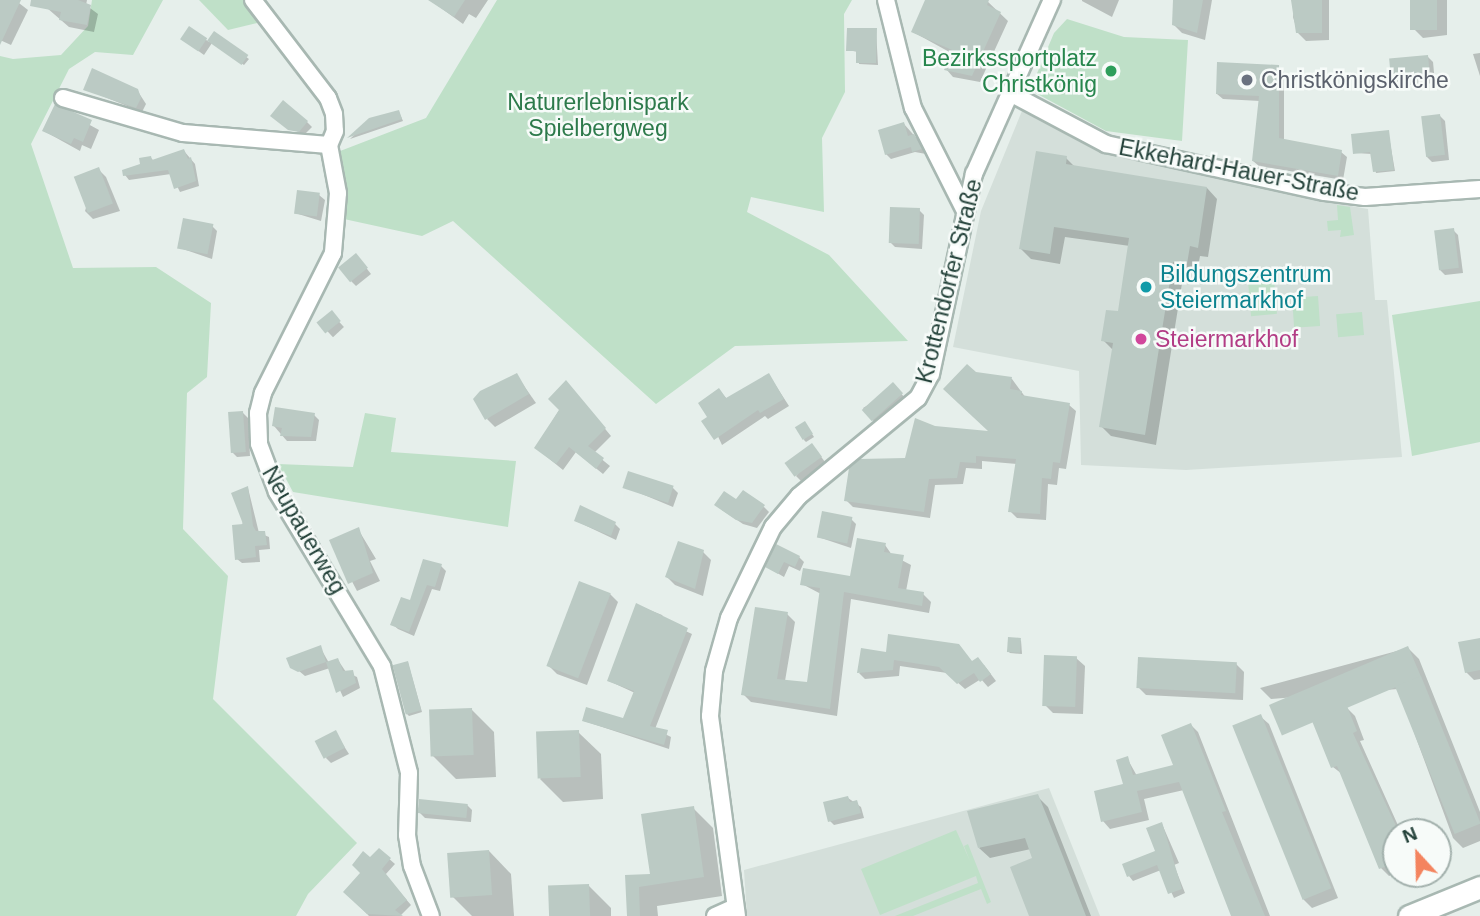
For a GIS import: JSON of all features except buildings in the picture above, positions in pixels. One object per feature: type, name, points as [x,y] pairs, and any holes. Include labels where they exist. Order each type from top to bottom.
[{"type":"street","name":"Neupauerweg","points":[[253,0],[328,98],[335,131],[329,145],[338,193],[338,231],[333,253],[263,393],[258,413],[260,443],[277,492],[382,666],[409,773],[407,835],[412,866],[431,916]]},
{"type":"street","points":[[886,0],[913,108],[964,209]]},
{"type":"street","name":"Krottendorfer Straße","points":[[736,912],[710,716],[714,671],[725,630],[773,527],[799,496],[918,398],[931,374],[964,209],[1010,93],[1052,0]]},
{"type":"street","name":"Ekkehard-Hauer-Straße","points":[[1010,93],[1106,144],[1325,192],[1377,197],[1480,189]]},
{"type":"street","points":[[63,98],[183,132],[329,145]]},
{"type":"street","points":[[1409,916],[1480,887]]},
{"type":"street","points":[[715,916],[736,912]]},
{"type":"shaded area","points":[[1024,106],[1106,144],[1349,195],[1351,206],[1368,209],[1375,300],[1387,300],[1402,457],[1186,470],[1081,465],[1079,371],[953,347],[981,211]]},
{"type":"shaded area","points":[[1049,788],[1100,916],[747,916],[744,870]]},
{"type":"green space","points":[[92,0],[163,0],[133,55],[95,52],[69,69],[31,144],[73,268],[156,267],[211,303],[207,377],[187,393],[183,529],[228,576],[213,699],[357,843],[308,894],[296,916],[0,916],[0,56],[13,59],[61,55],[88,26]]},
{"type":"green space","points":[[199,0],[255,0],[266,21],[228,30]]},
{"type":"green space","name":"Naturerlebnispark Spielbergweg","points":[[497,0],[852,0],[844,14],[845,92],[822,138],[824,212],[751,197],[747,212],[829,255],[908,341],[735,346],[656,404],[453,221],[422,236],[344,219],[335,153],[426,118]]},
{"type":"green space","name":"Bezirkssportplatz Christkönig","points":[[1067,19],[1124,37],[1188,40],[1182,141],[1106,131],[1030,90],[1054,33]]},
{"type":"green space","points":[[1337,205],[1350,207],[1354,235],[1340,237],[1341,230],[1328,231],[1327,221],[1338,220]]},
{"type":"green space","points":[[1274,280],[1277,314],[1251,316],[1248,282]]},
{"type":"green space","points":[[1318,296],[1320,326],[1294,328],[1292,298]]},
{"type":"green space","points":[[1480,301],[1480,442],[1412,456],[1392,315]]},
{"type":"green space","points":[[1362,312],[1364,335],[1338,337],[1336,314]]},
{"type":"green space","points":[[365,413],[396,418],[391,452],[516,461],[508,527],[293,492],[278,464],[353,467]]},
{"type":"green space","points":[[956,830],[970,861],[964,846],[968,844],[991,902],[987,904],[981,889],[913,916],[895,916],[978,883],[976,876],[880,915],[861,869]]},
{"type":"place","name":"Bezirkssportplatz Christkönig","points":[[1111,71]]},
{"type":"place","name":"Christkönigskirche","points":[[1247,80]]},
{"type":"place","name":"Bildungszentrum Steiermarkhof","points":[[1146,287]]},
{"type":"place","name":"Steiermarkhof","points":[[1141,339]]}]
